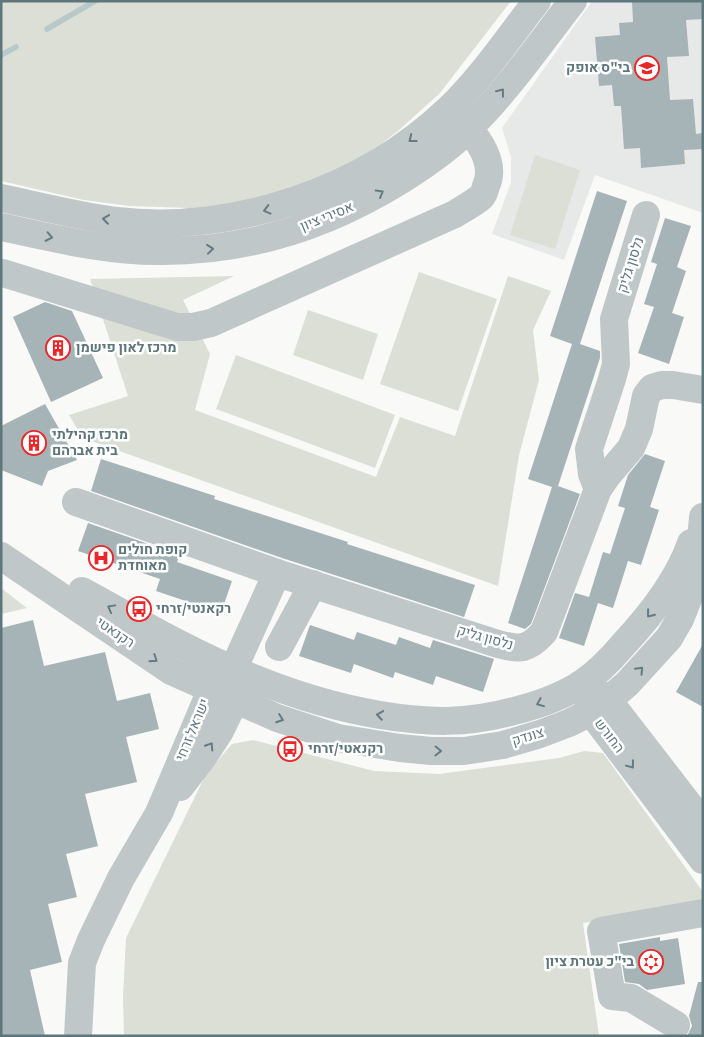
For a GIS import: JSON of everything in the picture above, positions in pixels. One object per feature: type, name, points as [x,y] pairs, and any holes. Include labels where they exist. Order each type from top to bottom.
[{"type":"street","name":"אסירי ציון","points":[[1,198],[83,216],[117,221],[186,223],[244,215],[275,208],[331,187],[405,144],[450,108],[466,91],[538,1]]},
{"type":"street","name":"אסירי ציון","points":[[1,227],[78,244],[114,249],[187,251],[250,243],[343,213],[421,168],[470,128],[487,110],[573,1]]},
{"type":"street","points":[[3,273],[177,327],[193,327],[211,323],[455,214],[482,196],[489,181],[489,163],[481,144],[470,128],[450,108]]},
{"type":"street","name":"נלסון גליק","points":[[598,489],[592,474],[589,449],[616,364],[614,319],[646,215]]},
{"type":"street","name":"נלסון גליק","points":[[76,502],[313,584],[498,644],[513,648],[523,648],[534,642],[544,632],[598,489],[631,448],[639,429],[646,396],[652,388],[662,386],[673,385],[703,390]]},
{"type":"street","name":"צונדק","points":[[232,670],[287,692],[344,709],[432,722],[461,722],[497,716],[540,703],[584,682],[607,662],[652,611],[677,573],[703,508]]},
{"type":"street","name":"צונדק","points":[[223,695],[277,718],[338,738],[400,748],[431,751],[464,751],[503,745],[540,734],[568,723],[599,706],[627,684],[669,638],[692,589],[700,553],[703,517]]},
{"type":"street","name":"רקנאטי","points":[[1,551],[66,582],[190,651],[232,670]]},
{"type":"street","name":"רקנאטי","points":[[1,556],[171,671],[223,695]]},
{"type":"street","points":[[223,695],[232,670],[277,572]]},
{"type":"street","points":[[278,647],[313,584]]},
{"type":"street","name":"החורש","points":[[584,682],[703,860]]},
{"type":"street","name":"ישראל זרחי","points":[[78,1036],[82,963],[91,940],[117,887],[159,813],[188,778],[220,731],[223,695]]},
{"type":"street","name":"החורש","points":[[599,706],[703,823]]},
{"type":"street","points":[[676,1025],[631,998],[612,996],[601,931],[703,913]]},
{"type":"shaded area","points":[[1,1],[511,1],[440,93],[398,131],[364,157],[325,175],[275,194],[234,204],[190,208],[130,206],[84,200],[1,181]]},
{"type":"shaded area","points":[[592,1],[703,1],[703,213],[595,175],[564,260],[492,234],[511,182],[511,157],[502,128]]},
{"type":"shaded area","points":[[535,155],[580,170],[555,249],[510,235]]},
{"type":"shaded area","points":[[419,272],[497,299],[458,411],[380,384]]},
{"type":"shaded area","points":[[234,276],[183,300],[210,354],[195,410],[376,477],[400,417],[455,436],[508,276],[551,291],[533,330],[539,380],[519,455],[498,586],[83,438],[69,415],[128,396],[90,279]]},
{"type":"shaded area","points":[[308,310],[378,334],[363,380],[293,355]]},
{"type":"shaded area","points":[[236,355],[395,415],[375,468],[216,409]]},
{"type":"shaded area","points":[[1,588],[27,608],[1,614]]},
{"type":"shaded area","points":[[253,740],[374,771],[439,774],[559,758],[584,751],[603,753],[703,892],[703,901],[583,923],[599,1036],[124,1036],[123,997],[126,938],[206,774],[232,744]]},
{"type":"building","points":[[632,1],[703,1],[703,19],[686,20],[689,56],[667,57],[670,100],[693,99],[696,134],[703,133],[703,149],[684,150],[685,164],[641,168],[640,148],[624,149],[621,106],[614,106],[612,85],[599,86],[595,37],[620,35],[619,23],[633,22]]},
{"type":"building","points":[[597,191],[627,201],[580,344],[600,351],[600,358],[558,486],[580,494],[531,624],[525,629],[508,623],[552,487],[528,479],[572,344],[550,336]]},
{"type":"building","points":[[665,218],[691,226],[677,267],[686,271],[672,313],[684,317],[669,364],[638,353],[654,307],[644,304],[657,264],[651,262]]},
{"type":"building","name":"מרכז לאון פישמן","points":[[45,302],[72,311],[103,378],[51,402],[13,317]]},
{"type":"building","name":"מרכז קהילתי בית אברהם","points":[[45,404],[77,460],[48,471],[42,486],[1,470],[1,426]]},
{"type":"building","points":[[645,454],[665,461],[650,507],[659,510],[641,565],[628,561],[613,608],[598,603],[584,646],[559,638],[575,593],[589,597],[603,552],[610,554],[625,508],[618,506],[628,475]]},
{"type":"building","points":[[101,459],[215,496],[214,499],[348,542],[347,544],[475,585],[464,617],[282,558],[91,491]]},
{"type":"building","points":[[88,523],[180,555],[177,562],[232,581],[221,613],[156,591],[160,579],[78,551]]},
{"type":"building","points":[[33,620],[44,666],[105,652],[117,701],[150,693],[159,729],[126,737],[137,782],[85,794],[98,846],[66,854],[77,897],[48,904],[62,962],[30,970],[45,1036],[1,1036],[1,628]]},
{"type":"building","points":[[310,625],[354,640],[357,632],[396,645],[399,637],[430,648],[433,640],[494,659],[483,692],[436,676],[433,685],[395,672],[393,678],[354,664],[351,673],[299,656]]},
{"type":"building","points":[[703,644],[703,707],[676,692]]},
{"type":"building","name":"בי\"כ עטרת ציון","points":[[660,937],[660,941],[678,938],[685,984],[647,990],[639,984],[625,982],[619,944]]},
{"type":"building","points":[[698,982],[703,982],[703,1036],[687,1036],[692,1026],[689,1016]]},
{"type":"waterway","points":[[47,29],[95,1]]},
{"type":"waterway","points":[[1,55],[16,47]]},
{"type":"place","name":"בי\"ס אופק","points":[[647,68]]},
{"type":"place","name":"מרכז לאון פישמן","points":[[58,348]]},
{"type":"place","name":"מרכז קהילתי בית אברהם","points":[[34,443]]},
{"type":"place","name":"קופת חולים מאוחדת","points":[[101,558]]},
{"type":"place","name":"רקאנטי/זרחי","points":[[139,609]]},
{"type":"place","name":"רקנאטי/זרחי","points":[[290,749]]},
{"type":"place","name":"בי\"כ עטרת ציון","points":[[651,962]]}]
